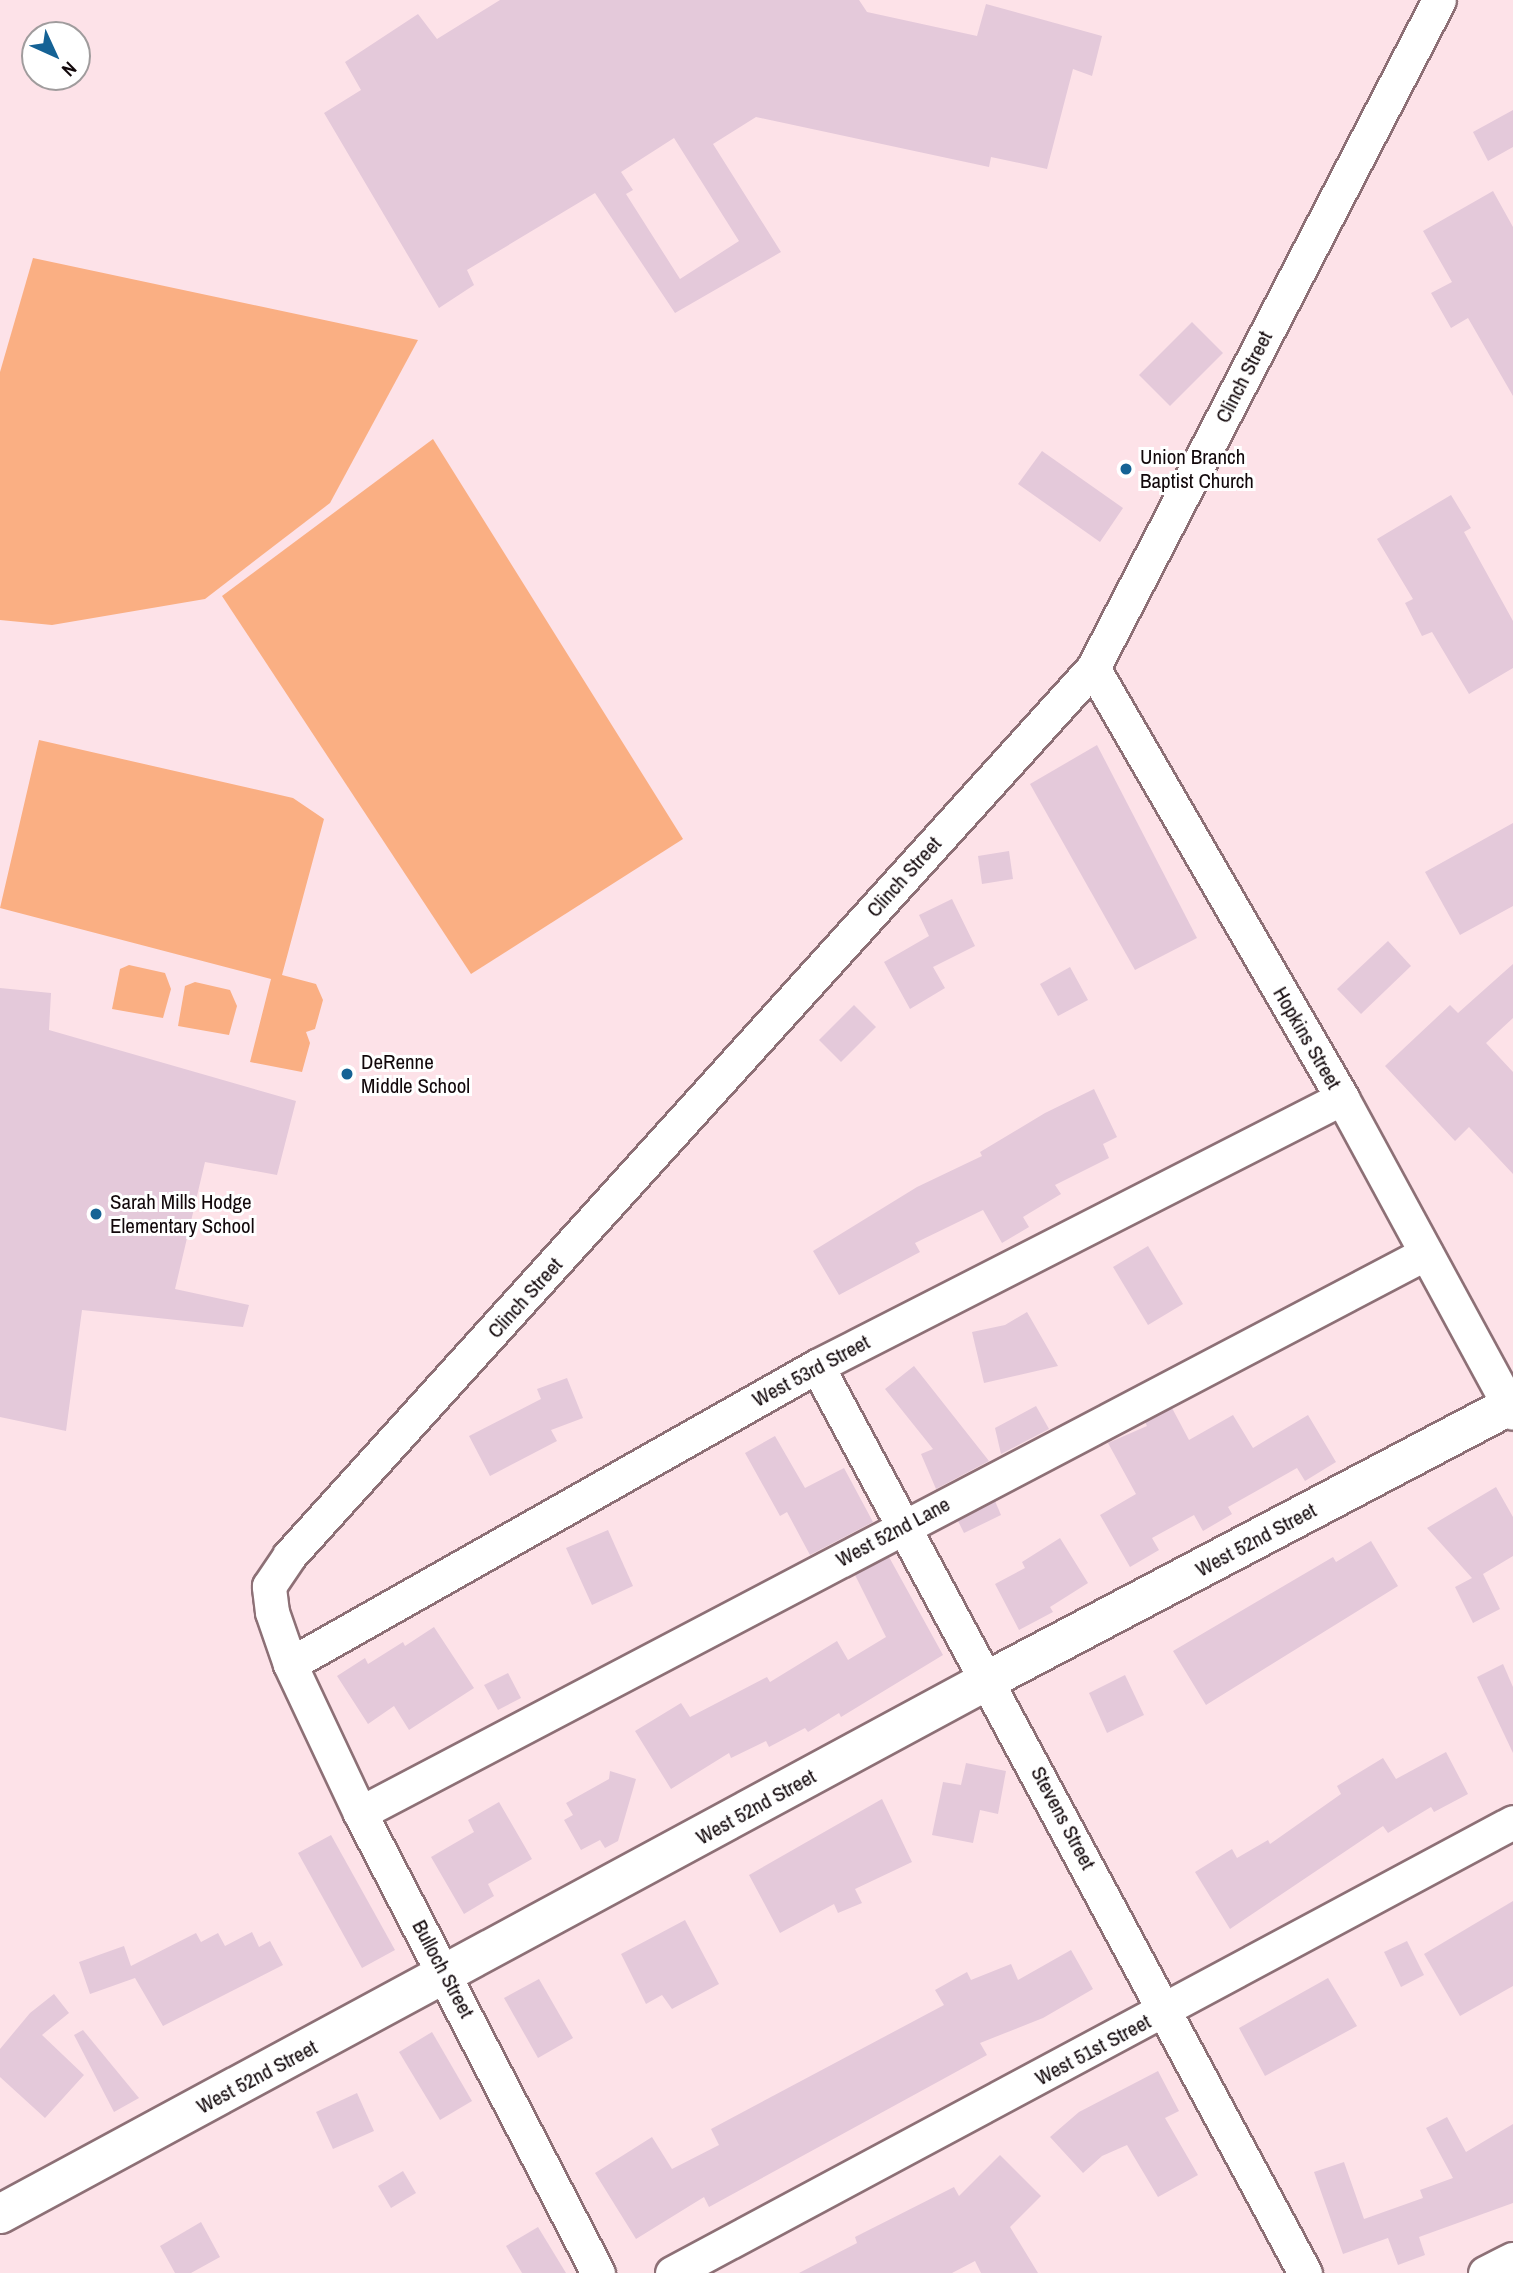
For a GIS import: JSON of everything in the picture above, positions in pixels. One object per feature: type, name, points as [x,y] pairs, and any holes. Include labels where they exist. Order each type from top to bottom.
[{"type":"main road","name":"West 52nd Street","points":[[0,2214],[447,1975],[988,1680],[1512,1408]]},
{"type":"street","name":"Clinch Street","points":[[290,1664],[272,1612],[269,1586],[289,1556],[1093,668],[1439,0]]},
{"type":"street","name":"Hopkins Street","points":[[1093,668],[1342,1098],[1512,1408]]},
{"type":"street","name":"West 53rd Street","points":[[290,1664],[817,1366],[1342,1098]]},
{"type":"street","name":"West 52nd Lane","points":[[360,1813],[1426,1253]]},
{"type":"street","name":"Stevens Street","points":[[817,1366],[1167,2010],[1305,2273]]},
{"type":"street","name":"Bulloch Street","points":[[290,1664],[360,1813],[447,1975],[598,2273]]},
{"type":"street","name":"West 51st Street","points":[[672,2273],[1167,2010],[1513,1822]]},
{"type":"street","points":[[1485,2273],[1513,2259]]},
{"type":"shaded area","points":[[33,258],[418,340],[330,503],[205,599],[52,625],[0,620],[0,372]]},
{"type":"shaded area","points":[[433,439],[683,839],[471,974],[222,596]]},
{"type":"shaded area","points":[[39,740],[293,798],[324,819],[282,975],[316,984],[323,1000],[315,1029],[306,1032],[310,1043],[302,1072],[250,1062],[271,979],[0,908]]},
{"type":"shaded area","points":[[129,965],[165,973],[171,989],[163,1018],[112,1009],[120,969]]},
{"type":"shaded area","points":[[195,982],[230,990],[237,1006],[229,1035],[178,1026],[185,986]]},
{"type":"building","points":[[500,0],[859,0],[867,12],[977,36],[986,4],[1102,36],[1092,76],[1073,69],[1047,169],[991,157],[989,167],[756,117],[713,144],[781,252],[675,313],[595,193],[467,270],[474,285],[439,308],[324,113],[361,90],[345,62],[418,14],[437,39]],"holes":[[[674,138],[739,241],[680,279],[626,194],[633,190],[621,172]]]},
{"type":"building","points":[[1513,110],[1513,147],[1488,161],[1473,132]]},
{"type":"building","points":[[1493,191],[1513,227],[1513,396],[1468,318],[1451,328],[1431,293],[1452,282],[1423,231]]},
{"type":"building","points":[[1192,322],[1223,353],[1170,406],[1139,375]]},
{"type":"building","points":[[1042,451],[1123,508],[1100,542],[1018,484]]},
{"type":"building","points":[[1451,495],[1471,528],[1464,532],[1513,621],[1513,668],[1469,694],[1432,632],[1422,636],[1405,603],[1413,599],[1377,539]]},
{"type":"building","points":[[1097,745],[1197,938],[1135,970],[1030,784]]},
{"type":"building","points":[[1513,823],[1513,906],[1460,935],[1425,872]]},
{"type":"building","points":[[1009,851],[1013,879],[982,884],[978,856]]},
{"type":"building","points":[[952,899],[975,946],[933,967],[945,988],[910,1009],[884,962],[929,936],[919,915]]},
{"type":"building","points":[[1388,941],[1411,966],[1361,1014],[1337,989]]},
{"type":"building","points":[[1513,964],[1513,1018],[1486,1043],[1513,1072],[1513,1174],[1469,1127],[1455,1141],[1385,1066],[1450,1005],[1458,1013]]},
{"type":"building","points":[[1070,967],[1088,1000],[1058,1016],[1040,984]]},
{"type":"building","name":"Sarah Mills Hodge Elementary School","points":[[0,988],[51,993],[49,1030],[296,1101],[277,1175],[205,1162],[175,1289],[249,1305],[243,1327],[82,1310],[66,1431],[0,1417]]},
{"type":"building","points":[[854,1005],[876,1027],[841,1062],[819,1040]]},
{"type":"building","points":[[1094,1089],[1117,1137],[1103,1144],[1109,1158],[1055,1185],[1061,1194],[1023,1217],[1029,1227],[1002,1243],[983,1210],[915,1243],[920,1252],[839,1295],[813,1251],[917,1187],[982,1156],[980,1152],[1045,1113]]},
{"type":"building","points":[[1148,1246],[1183,1304],[1148,1325],[1113,1267]]},
{"type":"building","points":[[1027,1312],[1058,1366],[984,1383],[972,1332],[1005,1325]]},
{"type":"building","points":[[914,1366],[989,1461],[936,1489],[921,1454],[933,1449],[885,1389]]},
{"type":"building","points":[[567,1378],[583,1418],[551,1430],[557,1441],[490,1476],[469,1436],[541,1399],[537,1389]]},
{"type":"building","points":[[1036,1406],[1049,1429],[1001,1454],[995,1428]]},
{"type":"building","points":[[1172,1408],[1189,1440],[1233,1415],[1253,1448],[1308,1415],[1336,1462],[1305,1481],[1297,1468],[1228,1507],[1232,1514],[1203,1531],[1194,1515],[1152,1538],[1159,1550],[1130,1567],[1100,1515],[1136,1494],[1108,1443],[1147,1426],[1145,1422]]},
{"type":"building","points":[[775,1436],[805,1488],[844,1468],[873,1522],[810,1555],[787,1512],[780,1516],[745,1453]]},
{"type":"building","points":[[1496,1487],[1513,1517],[1513,1556],[1483,1574],[1500,1609],[1473,1623],[1455,1587],[1472,1578],[1427,1528]]},
{"type":"building","points":[[995,1501],[1001,1515],[964,1533],[958,1521]]},
{"type":"building","points":[[608,1530],[633,1586],[592,1605],[566,1548]]},
{"type":"building","points":[[1060,1538],[1088,1583],[1050,1607],[1053,1612],[1019,1630],[995,1584],[1025,1568],[1022,1562]]},
{"type":"building","points":[[1371,1541],[1398,1586],[1206,1705],[1173,1651],[1333,1557],[1336,1562]]},
{"type":"building","points":[[889,1557],[943,1655],[841,1717],[839,1713],[808,1732],[805,1728],[769,1747],[766,1741],[731,1758],[729,1753],[671,1789],[635,1731],[681,1703],[690,1717],[767,1677],[770,1682],[837,1641],[848,1660],[886,1637],[855,1575]]},
{"type":"building","points":[[434,1627],[474,1688],[409,1730],[394,1706],[368,1724],[337,1676],[365,1658],[368,1664],[403,1642],[405,1646]]},
{"type":"building","points":[[1503,1664],[1513,1687],[1513,1753],[1477,1677]]},
{"type":"building","points":[[508,1673],[521,1698],[498,1710],[484,1685]]},
{"type":"building","points":[[1125,1675],[1144,1715],[1107,1733],[1089,1693]]},
{"type":"building","points":[[1446,1752],[1468,1794],[1434,1812],[1431,1807],[1388,1833],[1383,1826],[1230,1929],[1195,1872],[1232,1849],[1237,1858],[1268,1840],[1270,1844],[1341,1794],[1337,1786],[1383,1758],[1396,1779]]},
{"type":"building","points":[[966,1763],[1006,1771],[998,1814],[980,1810],[973,1843],[932,1835],[943,1782],[961,1785]]},
{"type":"building","points":[[610,1771],[636,1779],[618,1841],[605,1848],[600,1840],[581,1850],[564,1820],[573,1815],[566,1803],[609,1779]]},
{"type":"building","points":[[882,1799],[912,1862],[855,1889],[862,1903],[838,1913],[834,1904],[780,1933],[749,1875]]},
{"type":"building","points":[[499,1802],[532,1859],[488,1884],[494,1896],[464,1914],[431,1857],[474,1832],[468,1820]]},
{"type":"building","points":[[331,1835],[395,1950],[362,1968],[298,1853]]},
{"type":"building","points":[[1513,1901],[1513,1986],[1460,2016],[1424,1954]]},
{"type":"building","points":[[685,1920],[719,1984],[672,2009],[662,1995],[646,2004],[621,1954]]},
{"type":"building","points":[[252,1932],[259,1947],[270,1941],[283,1965],[163,2026],[135,1978],[90,1994],[79,1962],[124,1946],[131,1966],[196,1933],[201,1942],[218,1933],[225,1946]]},
{"type":"building","points":[[1407,1941],[1424,1975],[1401,1987],[1384,1952]]},
{"type":"building","points":[[1071,1950],[1093,1989],[1043,2018],[980,2043],[987,2055],[709,2207],[704,2197],[636,2239],[595,2173],[652,2137],[672,2169],[719,2145],[711,2129],[944,2005],[935,1990],[967,1972],[971,1980],[1011,1964],[1018,1980]]},
{"type":"building","points":[[1328,1978],[1357,2026],[1265,2076],[1239,2028]]},
{"type":"building","points":[[539,1979],[573,2038],[538,2058],[504,1998]]},
{"type":"building","points":[[54,1994],[69,2013],[42,2035],[84,2075],[45,2118],[0,2077],[0,2049],[30,2013]]},
{"type":"building","points":[[83,2030],[139,2098],[114,2112],[74,2035]]},
{"type":"building","points":[[432,2032],[472,2101],[440,2120],[399,2052]]},
{"type":"building","points":[[1158,2071],[1179,2111],[1165,2118],[1198,2175],[1158,2197],[1127,2145],[1102,2156],[1083,2173],[1050,2137],[1079,2112]]},
{"type":"building","points":[[357,2093],[374,2131],[333,2149],[316,2112]]},
{"type":"building","points":[[1447,2117],[1466,2152],[1513,2124],[1513,2203],[1419,2237],[1425,2255],[1398,2265],[1388,2238],[1343,2254],[1314,2172],[1344,2162],[1364,2219],[1423,2198],[1420,2190],[1453,2178],[1426,2128]]},
{"type":"building","points":[[1000,2155],[1041,2196],[1010,2227],[1038,2273],[981,2273],[975,2261],[952,2273],[799,2273],[857,2243],[855,2237],[954,2187],[959,2196]]},
{"type":"building","points":[[403,2171],[416,2193],[391,2208],[378,2186]]},
{"type":"building","points":[[201,2222],[220,2257],[191,2273],[175,2273],[160,2246]]},
{"type":"building","points":[[538,2227],[566,2273],[522,2273],[506,2246]]},
{"type":"place","name":"Union Branch Baptist Church","points":[[1126,469]]},
{"type":"place","name":"DeRenne Middle School","points":[[347,1074]]},
{"type":"place","name":"Sarah Mills Hodge Elementary School","points":[[96,1214]]}]
